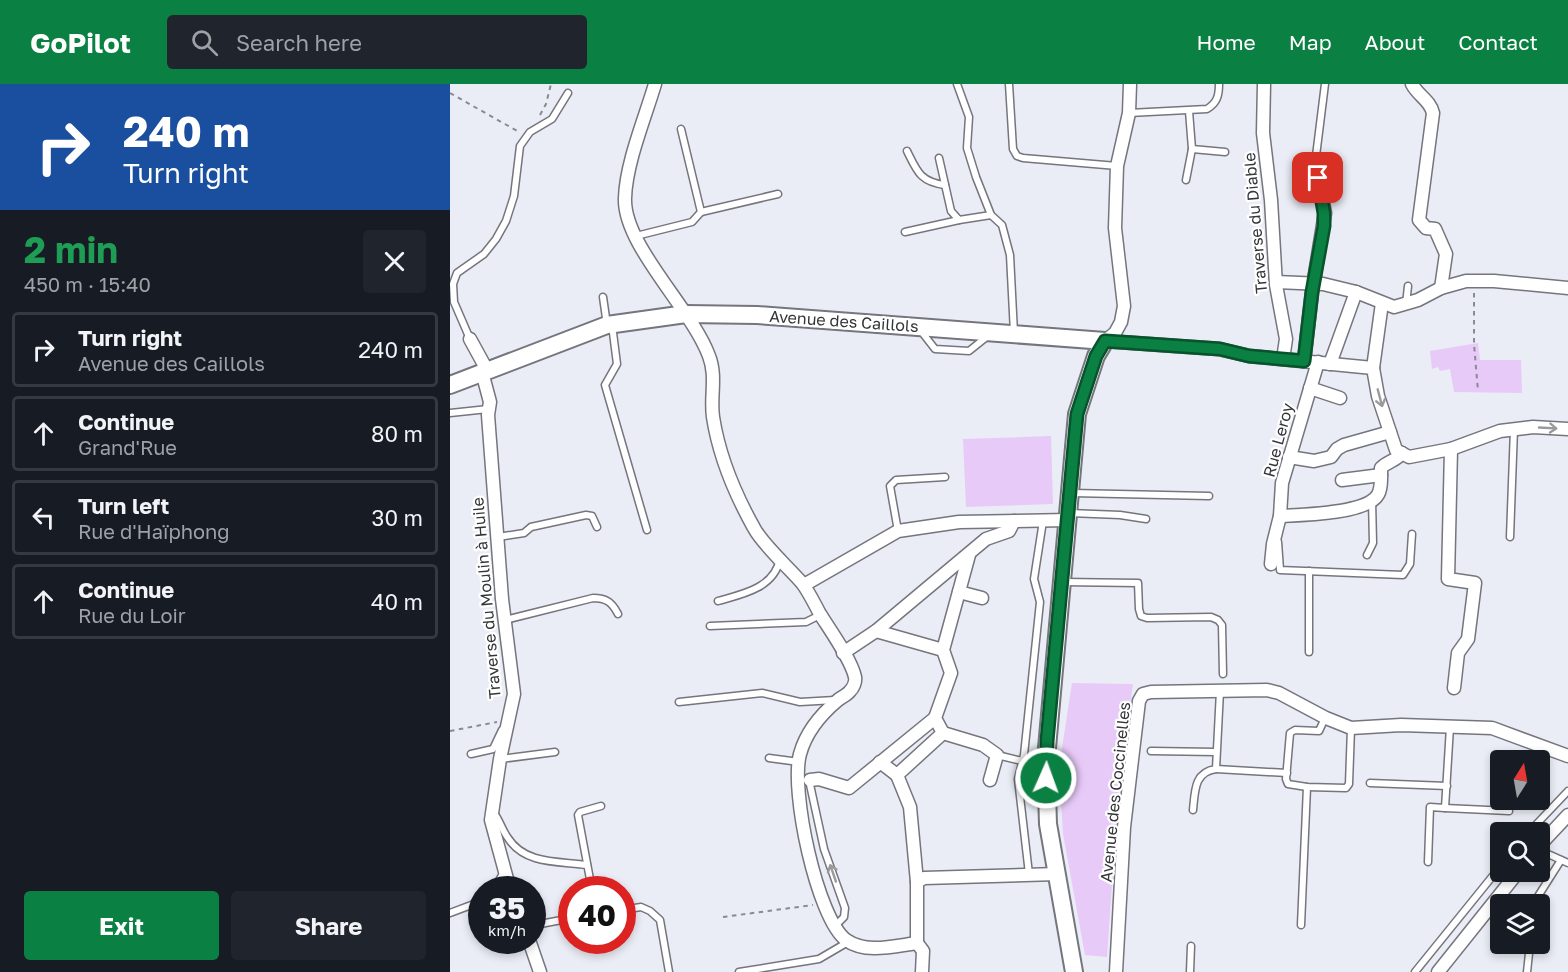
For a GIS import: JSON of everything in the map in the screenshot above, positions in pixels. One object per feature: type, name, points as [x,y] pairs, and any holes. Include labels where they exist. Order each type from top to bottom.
[{"type":"street","points":[[656,84],[633,155],[624,200],[629,224],[709,354],[713,367],[713,415],[721,453],[740,500],[756,531],[804,585],[855,678],[850,693],[838,700],[807,733],[798,767],[797,783],[801,823],[813,867],[835,926],[848,941],[861,947],[875,948],[917,943]]},
{"type":"street","points":[[1074,972],[1048,824],[1046,759],[1077,414],[1096,356],[1105,341],[1115,333],[1121,322],[1124,306],[1115,228],[1117,166],[1129,112],[1130,84]]},
{"type":"street","name":"Traverse du Diable","points":[[1263,84],[1263,133],[1274,226],[1276,282],[1286,339],[1283,359]]},
{"type":"street","points":[[1412,84],[1418,94],[1431,106],[1433,113],[1419,220],[1426,228],[1435,229],[1446,254],[1441,288]]},
{"type":"street","points":[[1304,361],[1324,213],[1315,164]]},
{"type":"street","points":[[1276,282],[1323,284],[1356,292],[1394,307],[1441,288],[1466,281],[1494,281],[1568,288]]},
{"type":"street","name":"Rue Leroy","points":[[1271,564],[1280,516],[1282,483],[1310,388],[1324,363],[1356,292]]},
{"type":"street","points":[[1382,303],[1373,368],[1378,396],[1396,450],[1409,457],[1451,449],[1500,431],[1533,427],[1568,429]]},
{"type":"street","name":"Avenue des Caillols","points":[[450,385],[610,325],[686,314],[757,315],[1220,349],[1249,356],[1373,368]]},
{"type":"street","name":"Traverse du Moulin à Huile","points":[[470,339],[485,371],[490,402],[497,537],[514,694],[500,759],[491,820],[505,876]]},
{"type":"street","points":[[1310,388],[1340,398]]},
{"type":"street","points":[[1289,457],[1314,461],[1330,457],[1336,449],[1344,445],[1390,432]]},
{"type":"street","points":[[1451,449],[1448,579],[1475,583],[1468,639],[1458,654],[1454,688]]},
{"type":"street","points":[[1280,516],[1329,514],[1372,500],[1379,493],[1381,468],[1397,460],[1402,453]]},
{"type":"street","points":[[1342,480],[1381,475]]},
{"type":"street","points":[[804,585],[898,531],[959,522],[1042,520],[1068,517]]},
{"type":"street","points":[[843,653],[876,631],[986,539],[1009,531],[1014,521]]},
{"type":"street","points":[[810,780],[819,779],[849,788],[935,718],[951,673],[944,650],[969,555]]},
{"type":"street","points":[[959,592],[982,598]]},
{"type":"street","points":[[876,631],[944,650]]},
{"type":"street","name":"Avenue des Coccinelles","points":[[1116,972],[1124,828],[1139,701],[1143,694],[1267,690],[1278,693],[1351,728],[1401,725],[1492,728],[1568,756]]},
{"type":"street","points":[[935,718],[943,733],[983,745],[998,755],[990,780]]},
{"type":"street","points":[[897,775],[943,733]]},
{"type":"street","points":[[880,762],[897,775],[910,807],[917,882],[917,943],[923,951],[922,972]]},
{"type":"street","points":[[1550,834],[1568,815]]},
{"type":"street","points":[[917,882],[924,878],[1057,874]]},
{"type":"street","points":[[1438,972],[1510,882]]},
{"type":"street","points":[[533,954],[540,972]]},
{"type":"lane","points":[[957,84],[969,117],[967,148],[975,177],[991,215],[1002,225],[1010,255],[1014,334]]},
{"type":"lane","points":[[1009,84],[1013,149],[1017,156],[1117,166]]},
{"type":"lane","points":[[1129,112],[1207,109],[1214,104],[1219,94],[1219,84]]},
{"type":"lane","points":[[1315,164],[1325,84]]},
{"type":"lane","points":[[470,339],[454,302],[452,284],[457,273],[484,254],[496,239],[506,220],[514,196],[520,146],[529,134],[552,118],[568,93]]},
{"type":"lane","points":[[1186,180],[1192,149],[1189,111]]},
{"type":"lane","points":[[681,129],[701,212]]},
{"type":"lane","points":[[1192,149],[1225,152]]},
{"type":"lane","points":[[907,151],[923,179],[945,185]]},
{"type":"lane","points":[[939,158],[951,211],[959,220]]},
{"type":"lane","points":[[635,236],[692,222],[701,212],[778,195]]},
{"type":"lane","points":[[905,232],[991,215]]},
{"type":"lane","points":[[1406,304],[1408,286]]},
{"type":"lane","points":[[603,297],[617,364],[605,385],[647,530]]},
{"type":"lane","points":[[450,413],[489,409]]},
{"type":"lane","points":[[1510,537],[1514,429]]},
{"type":"lane","points":[[898,531],[890,486],[896,480],[945,477]]},
{"type":"lane","points":[[1070,493],[1209,496]]},
{"type":"lane","points":[[1367,555],[1373,543],[1372,500]]},
{"type":"lane","points":[[497,537],[524,533],[531,527],[586,515],[592,516],[597,527]]},
{"type":"lane","points":[[1068,517],[1120,515],[1146,519]]},
{"type":"lane","points":[[1029,874],[1018,779],[1040,602],[1034,579],[1042,520]]},
{"type":"lane","points":[[1276,534],[1280,570],[1403,575],[1410,564],[1412,534]]},
{"type":"lane","points":[[718,601],[751,592],[770,579],[780,558]]},
{"type":"lane","points":[[1309,571],[1309,652]]},
{"type":"lane","points":[[1062,582],[1138,583],[1141,616],[1147,618],[1211,617],[1218,620],[1222,625],[1223,674]]},
{"type":"lane","points":[[505,620],[593,598],[603,598],[613,604],[618,614]]},
{"type":"lane","points":[[710,626],[806,622],[820,614]]},
{"type":"lane","points":[[1216,769],[1220,691]]},
{"type":"lane","points":[[679,702],[762,693],[800,702],[838,700]]},
{"type":"lane","points":[[1326,718],[1319,731],[1295,730],[1290,734],[1288,784],[1346,788],[1349,784],[1351,728]]},
{"type":"lane","points":[[471,754],[493,749],[508,720]]},
{"type":"lane","points":[[1445,808],[1450,727]]},
{"type":"lane","points":[[1151,751],[1216,752]]},
{"type":"lane","points":[[500,759],[555,752]]},
{"type":"lane","points":[[998,755],[1022,761]]},
{"type":"lane","points":[[769,758],[798,767],[810,780],[824,849],[845,908],[844,917],[835,926]]},
{"type":"lane","points":[[1193,810],[1196,781],[1207,770],[1287,773]]},
{"type":"lane","points":[[1370,783],[1447,786]]},
{"type":"lane","points":[[1301,925],[1307,787]]},
{"type":"lane","points":[[1539,822],[1568,791]]},
{"type":"lane","points":[[589,876],[578,816],[580,812],[602,806]]},
{"type":"lane","points":[[1428,862],[1430,807],[1509,811]]},
{"type":"lane","points":[[492,811],[501,821],[507,838],[526,853],[540,860],[587,865]]},
{"type":"lane","points":[[1540,894],[1565,862],[1550,855]]},
{"type":"lane","points":[[502,876],[504,872]]},
{"type":"lane","points":[[1415,972],[1490,879]]},
{"type":"lane","points":[[450,913],[468,906]]},
{"type":"lane","points":[[636,908],[641,907],[650,911],[660,920],[669,972]]},
{"type":"lane","points":[[739,972],[819,959],[848,941]]},
{"type":"lane","points":[[1190,972],[1191,946]]},
{"type":"lane","points":[[1527,972],[1529,954]]},
{"type":"path","points":[[450,93],[529,134],[546,104],[551,84]]},
{"type":"path","points":[[1474,281],[1474,344],[1478,391]]},
{"type":"path","points":[[450,731],[508,720]]},
{"type":"path","points":[[723,917],[825,903]]},
{"type":"shaded area","points":[[1478,343],[1480,360],[1521,360],[1522,393],[1454,392],[1450,369],[1440,371],[1438,367],[1432,369],[1430,351]]},
{"type":"shaded area","points":[[1051,436],[1053,504],[966,507],[963,439]]},
{"type":"shaded area","points":[[1072,683],[1133,684],[1119,781],[1107,957],[1085,955],[1063,834],[1059,768]]},
{"type":"route","points":[[1046,778],[1047,741],[1077,414],[1096,356],[1105,341],[1220,349],[1249,356],[1304,361],[1312,292],[1324,226],[1318,178]]}]
